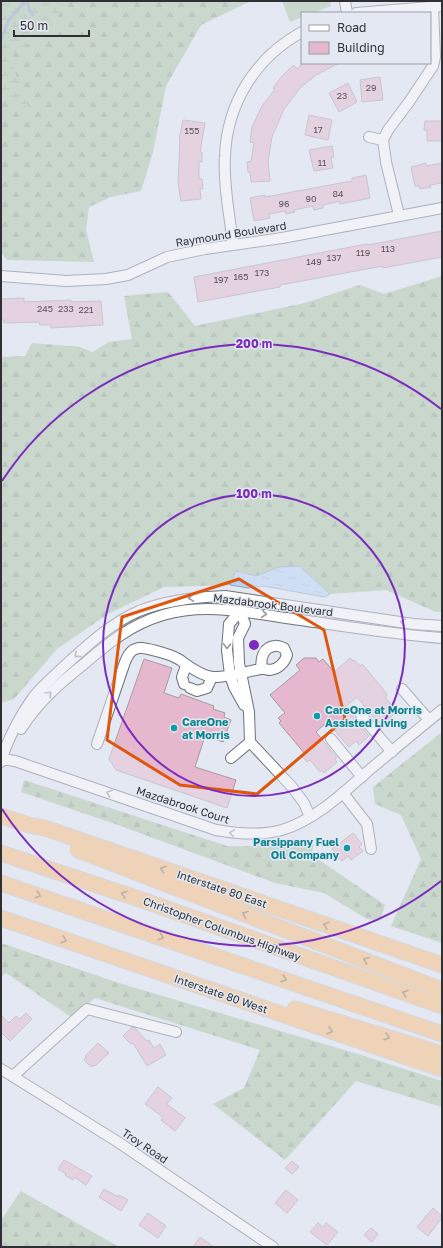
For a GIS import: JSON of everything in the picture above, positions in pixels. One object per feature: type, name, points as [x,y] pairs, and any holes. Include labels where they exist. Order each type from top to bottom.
[{"type":"highway","name":"Interstate 80 East","points":[[1,816],[45,828],[442,965]]},
{"type":"highway","points":[[30,825],[43,836],[442,990]]},
{"type":"highway","name":"Christopher Columbus Highway","points":[[1,853],[148,902],[442,1006]]},
{"type":"highway","points":[[1,883],[442,1034]]},
{"type":"highway","name":"Interstate 80 West","points":[[1,918],[107,956],[442,1069]]},
{"type":"highway","points":[[107,956],[223,987],[442,1054]]},
{"type":"street","points":[[345,1],[347,12]]},
{"type":"street","points":[[368,12],[437,6],[435,57],[433,66],[388,130],[383,140],[386,162],[399,215]]},
{"type":"street","points":[[234,244],[226,186],[224,156],[229,125],[239,96],[253,74],[269,55],[292,37],[301,32]]},
{"type":"street","points":[[369,137],[383,140]]},
{"type":"street","name":"Raymound Boulevard","points":[[1,276],[66,281],[106,279],[128,275],[167,257],[234,244],[282,238],[442,208]]},
{"type":"street","name":"Mazdabrook Boulevard","points":[[1,760],[18,722],[32,698],[66,665],[116,624],[138,612],[164,602],[196,597],[225,596],[413,624],[442,626]]},
{"type":"street","points":[[241,598],[240,611],[245,624],[238,638],[239,663],[249,712],[250,742],[292,786],[304,803],[310,817]]},
{"type":"street","name":"Mazdabrook Boulevard","points":[[1,760],[22,727],[57,686],[109,642],[124,632],[162,615],[178,611],[207,608],[240,611],[409,636],[442,638]]},
{"type":"street","points":[[240,611],[229,624],[227,650],[230,675],[234,688],[249,712]]},
{"type":"street","points":[[97,744],[129,653],[141,647],[179,660],[186,666],[212,677],[253,672],[262,668]]},
{"type":"street","points":[[186,666],[182,677],[187,686],[197,691],[207,688],[212,677]]},
{"type":"street","points":[[402,689],[429,720]]},
{"type":"street","name":"Mazdabrook Court","points":[[1,760],[15,761],[216,830],[235,834],[267,833],[282,830],[295,825],[332,802],[442,710]]},
{"type":"street","points":[[361,715],[392,752]]},
{"type":"street","points":[[331,739],[362,777]]},
{"type":"street","points":[[231,758],[250,742]]},
{"type":"street","points":[[343,793],[367,824],[371,849]]},
{"type":"street","points":[[13,1076],[87,1009],[176,1032]]},
{"type":"street","name":"Troy Road","points":[[1,1069],[118,1142],[273,1247]]},
{"type":"highlighted area","points":[[239,579],[324,630],[345,719],[257,794],[180,785],[107,740],[122,617]]},
{"type":"green space","points":[[1,1],[65,1],[53,26],[9,56],[28,107],[1,97]]},
{"type":"green space","points":[[65,1],[251,1],[201,25],[166,86],[153,152],[141,191],[111,197],[89,207],[86,230],[94,262],[7,260],[1,253],[1,97],[28,107],[8,56],[53,26]]},
{"type":"green space","points":[[282,1],[330,1],[331,6],[316,12],[301,12],[301,17],[290,22]]},
{"type":"green space","points":[[442,276],[442,612],[436,612],[386,590],[330,594],[300,566],[279,567],[256,576],[236,571],[230,585],[164,587],[108,614],[57,649],[14,699],[1,703],[1,357],[25,356],[32,343],[80,347],[92,352],[109,342],[132,339],[124,296],[168,292],[195,326],[305,303],[360,285],[384,294]]},
{"type":"green space","points":[[442,732],[442,943],[391,926],[421,859],[401,815],[375,804],[373,787]]},
{"type":"green space","points":[[24,780],[227,846],[313,845],[312,855],[385,905],[380,921],[367,919],[324,893],[275,883],[118,825],[21,792]]},
{"type":"green space","points":[[1,943],[119,983],[361,1055],[442,1081],[442,1107],[356,1081],[285,1160],[213,1104],[244,1088],[260,1050],[95,998],[71,1017],[6,973],[1,977]]},
{"type":"green space","points":[[21,1191],[119,1247],[1,1247],[1,1220]]},
{"type":"water","points":[[300,566],[330,594],[324,597],[264,586],[248,588],[230,585],[236,571],[256,576],[279,567]]},
{"type":"building","points":[[302,64],[337,64],[316,75],[300,88],[284,109],[272,137],[268,161],[270,181],[251,182],[247,162],[251,161],[254,143],[250,142],[252,127],[262,106],[275,89],[273,88],[282,76],[294,65],[297,69]]},
{"type":"building","points":[[380,77],[383,100],[362,102],[360,80]]},
{"type":"building","points":[[348,83],[357,102],[339,112],[329,93]]},
{"type":"building","points":[[309,115],[332,120],[328,140],[305,135]]},
{"type":"building","points":[[183,120],[205,123],[200,152],[202,152],[202,162],[199,161],[199,179],[202,179],[203,189],[200,189],[201,199],[181,201],[178,183],[179,139]]},
{"type":"building","points":[[425,121],[442,121],[442,141],[427,141],[427,130],[424,130]]},
{"type":"building","points":[[332,146],[334,157],[331,158],[333,168],[314,171],[309,150]]},
{"type":"building","points":[[426,163],[427,166],[442,163],[442,183],[430,185],[431,187],[420,189],[419,186],[415,186],[411,167]]},
{"type":"building","points":[[366,175],[370,198],[340,204],[340,201],[323,205],[323,208],[314,210],[313,206],[294,210],[295,212],[286,214],[285,211],[269,214],[270,218],[254,221],[250,198],[265,195],[265,197],[352,181],[352,178]]},
{"type":"building","points":[[442,231],[442,257],[383,268],[383,266],[198,302],[194,277]]},
{"type":"building","points":[[24,298],[24,302],[71,300],[71,302],[101,301],[103,325],[51,328],[51,325],[40,325],[39,322],[4,323],[4,320],[1,320],[1,299]]},
{"type":"building","name":"CareOne at Morris Assisted Living","points":[[304,658],[316,658],[319,662],[323,659],[334,672],[350,658],[360,666],[362,664],[387,694],[385,697],[395,709],[393,710],[395,713],[383,724],[381,721],[378,723],[357,697],[345,707],[369,736],[359,745],[356,741],[349,747],[327,722],[316,732],[337,758],[335,759],[337,762],[324,773],[322,770],[320,772],[310,760],[307,762],[302,756],[305,754],[279,723],[281,721],[278,718],[285,713],[270,695],[300,670],[296,665]]},
{"type":"building","name":"CareOne at Morris","points":[[144,659],[172,668],[164,693],[179,698],[181,694],[214,706],[213,709],[225,713],[224,717],[231,720],[223,742],[205,736],[195,767],[236,780],[227,808],[116,770],[109,759]]},
{"type":"building","name":"Parsippany Fuel Oil Company","points":[[353,833],[362,844],[359,847],[363,851],[351,860],[348,856],[342,861],[332,849]]},
{"type":"building","points":[[26,1013],[32,1019],[10,1041],[1,1032],[1,1015],[9,1023],[16,1016],[20,1019]]},
{"type":"building","points":[[132,1027],[135,1028],[147,1041],[149,1040],[154,1048],[160,1044],[166,1055],[147,1066],[133,1043],[131,1044],[123,1036]]},
{"type":"building","points":[[98,1043],[109,1053],[95,1066],[94,1065],[91,1067],[84,1060],[86,1057],[85,1056]]},
{"type":"building","points":[[158,1087],[172,1098],[167,1104],[185,1118],[175,1131],[161,1120],[163,1117],[145,1104]]},
{"type":"building","points":[[64,1160],[92,1176],[86,1185],[74,1177],[73,1180],[58,1169]]},
{"type":"building","points":[[292,1161],[299,1167],[292,1174],[285,1168]]},
{"type":"building","points":[[104,1189],[118,1197],[119,1195],[128,1200],[121,1211],[99,1197]]},
{"type":"building","points":[[286,1190],[298,1200],[287,1213],[275,1203]]},
{"type":"building","points":[[433,1208],[442,1216],[442,1218],[428,1236],[417,1227]]},
{"type":"building","points":[[148,1213],[166,1226],[158,1238],[139,1225]]},
{"type":"building","points":[[318,1223],[323,1227],[326,1223],[338,1232],[327,1245],[310,1232]]},
{"type":"building","points":[[371,1228],[378,1234],[372,1242],[364,1235]]},
{"type":"building","points":[[200,1237],[214,1247],[193,1247]]},
{"type":"waterway","points":[[1,39],[9,20],[25,1]]},
{"type":"waterway","points":[[28,1],[29,9],[33,15]]},
{"type":"place","name":"CareOne at Morris Assisted Living","points":[[317,716]]},
{"type":"place","name":"CareOne at Morris","points":[[174,728]]},
{"type":"place","name":"Parsippany Fuel Oil Company","points":[[347,848]]}]
